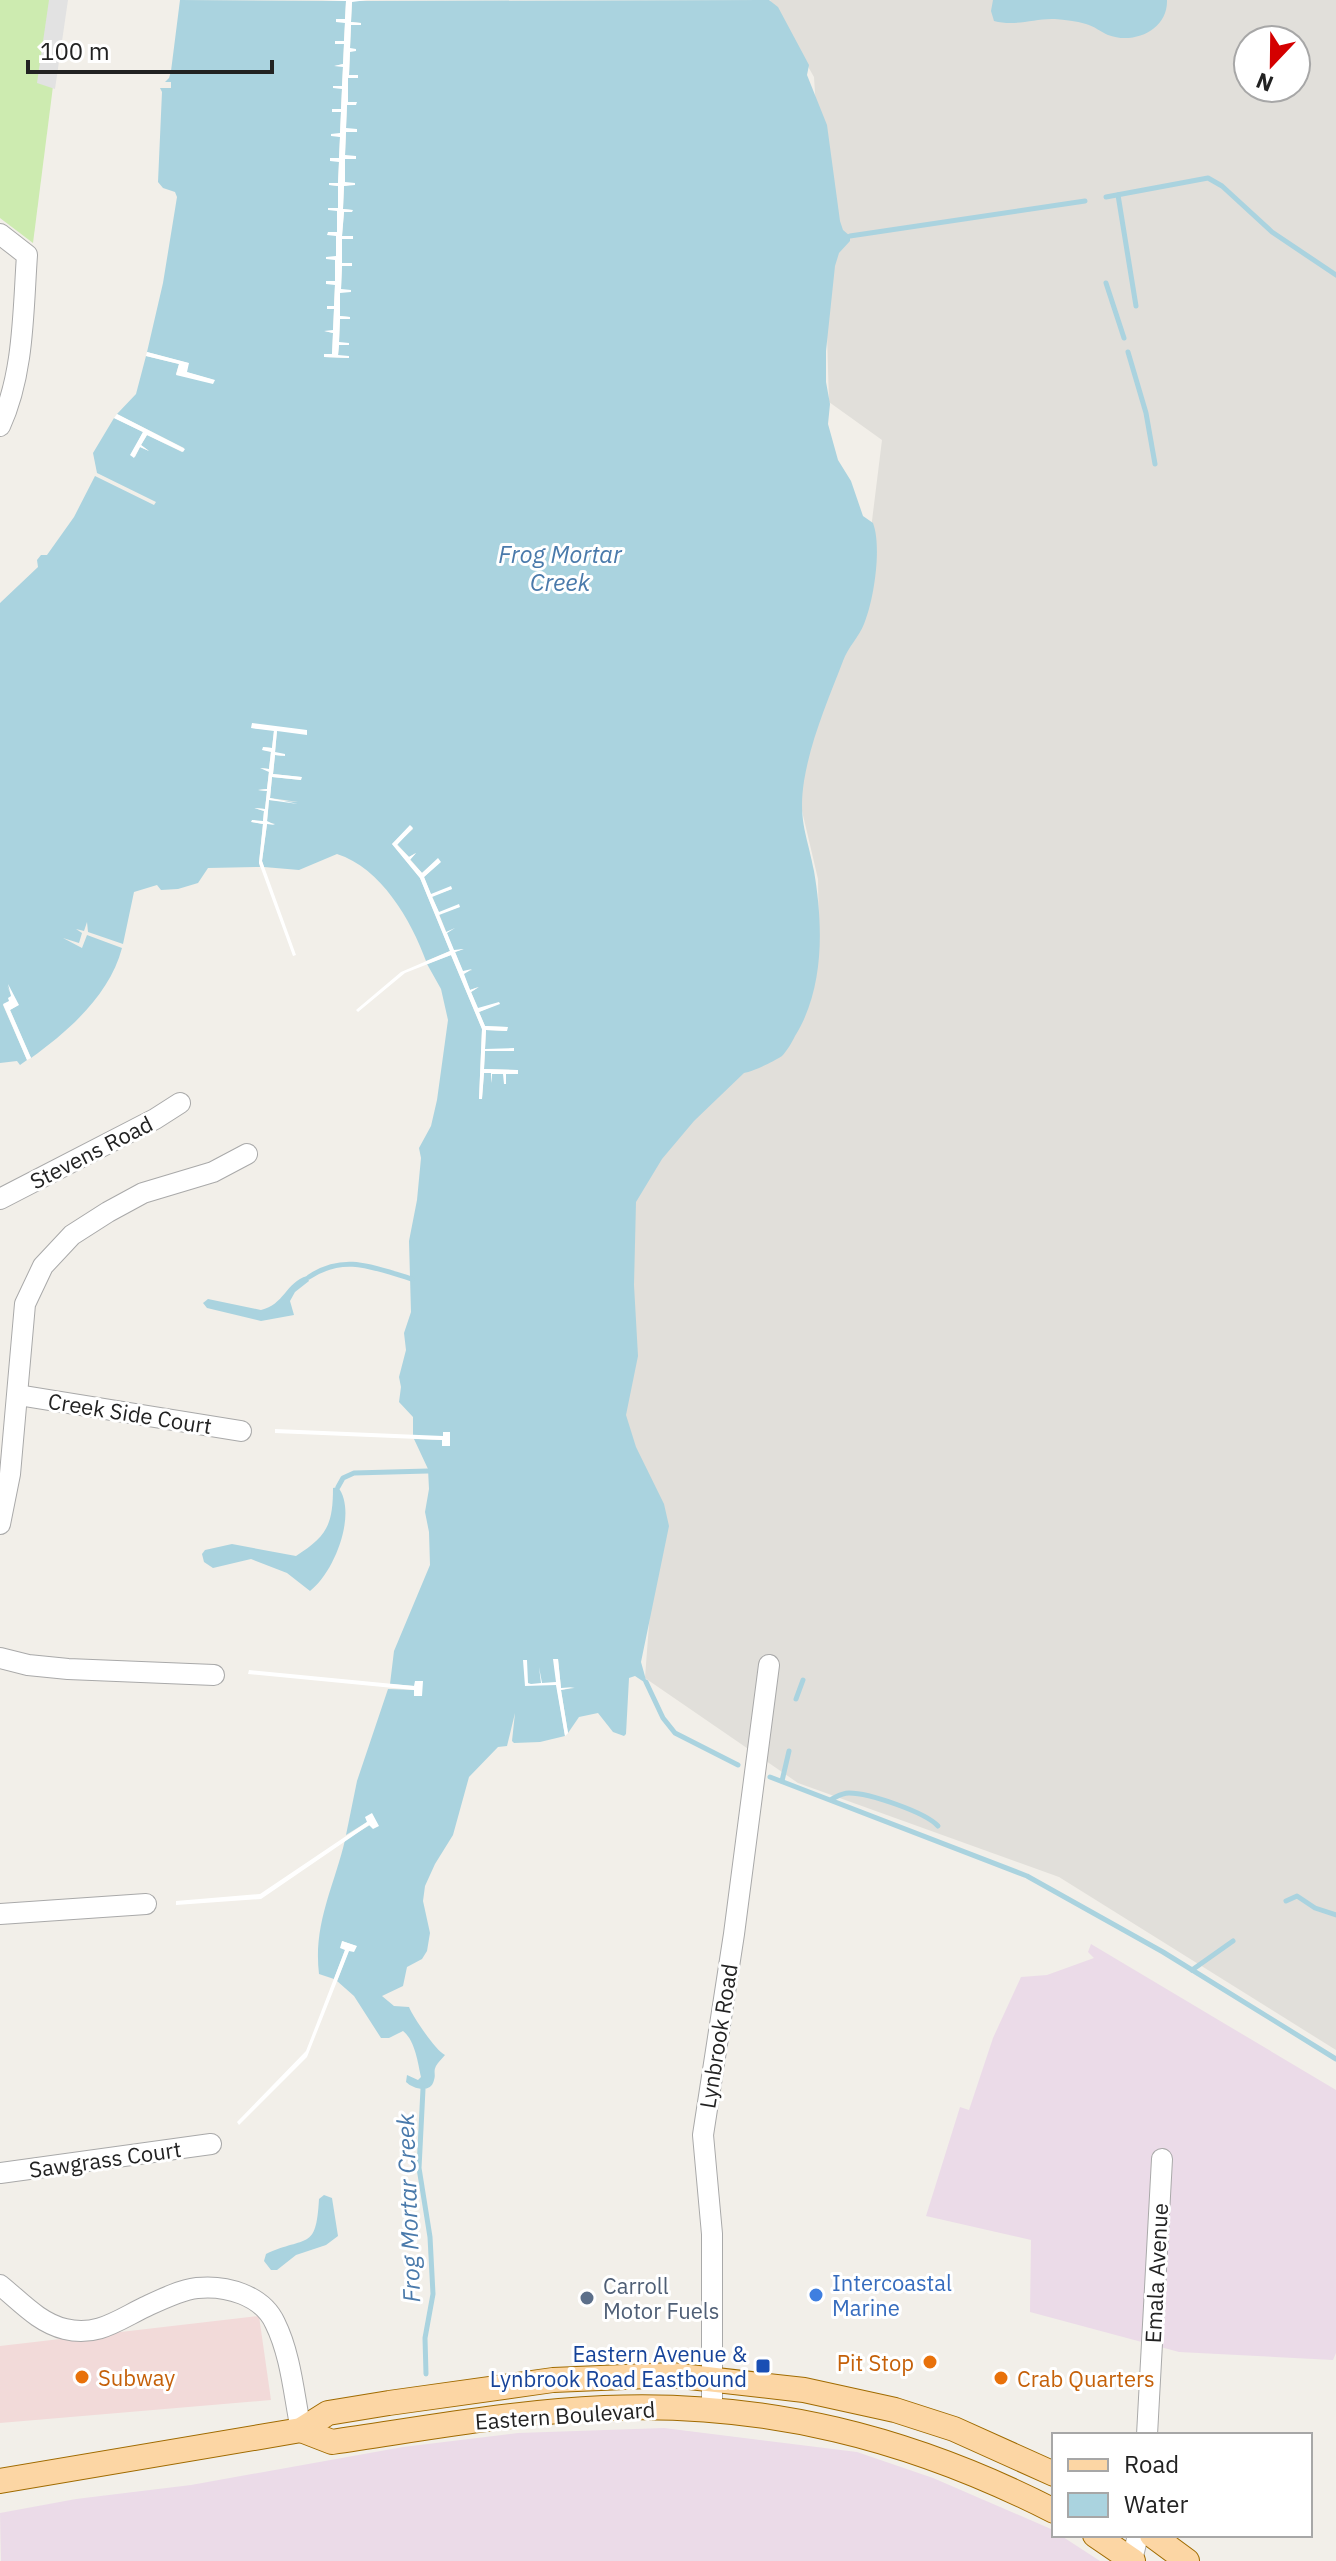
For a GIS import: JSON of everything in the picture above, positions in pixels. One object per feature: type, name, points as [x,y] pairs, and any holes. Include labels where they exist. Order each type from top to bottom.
[{"type":"main road","name":"Eastern Boulevard","points":[[0,2481],[301,2430],[328,2413],[511,2385],[625,2376],[712,2378],[840,2396],[954,2429],[1052,2473]]},
{"type":"main road","name":"Eastern Boulevard","points":[[301,2430],[332,2442],[572,2411],[712,2409],[792,2419],[905,2447],[998,2483],[1052,2510]]},
{"type":"main road","points":[[1098,2537],[1133,2561]]},
{"type":"main road","points":[[1155,2537],[1187,2561]]},
{"type":"street","points":[[0,234],[27,255],[23,326],[15,375],[0,426]]},
{"type":"street","name":"Stevens Road","points":[[0,1199],[180,1103]]},
{"type":"street","points":[[0,1524],[10,1474],[25,1304],[43,1266],[72,1235],[143,1193],[213,1172],[247,1154]]},
{"type":"street","name":"Creek Side Court","points":[[18,1395],[241,1431]]},
{"type":"street","points":[[0,1658],[55,1668],[214,1675]]},
{"type":"street","name":"Lynbrook Road","points":[[712,2409],[713,2247],[704,2148],[705,2114],[734,1934],[769,1665]]},
{"type":"street","points":[[0,1914],[146,1904]]},
{"type":"street","name":"Sawgrass Court","points":[[0,2173],[211,2144]]},
{"type":"street","name":"Emala Avenue","points":[[1147,2433],[1162,2159]]},
{"type":"street","points":[[0,2285],[31,2312],[53,2325],[82,2331],[97,2331],[195,2288],[229,2289],[242,2294],[263,2307],[276,2324],[301,2430]]},
{"type":"street","points":[[1133,2561],[1138,2537]]},
{"type":"shaded area","points":[[49,0],[68,0],[55,89],[37,83]]},
{"type":"shaded area","points":[[770,0],[1336,0],[1336,2050],[1059,1877],[798,1783],[645,1678],[658,1504],[616,1469],[635,1181],[819,942],[818,879],[795,781],[869,545],[882,440],[829,402],[824,234],[814,77]]},
{"type":"shaded area","points":[[1091,1944],[1336,2090],[1336,2353],[1333,2360],[1179,2352],[1030,2312],[1031,2240],[926,2216],[960,2107],[969,2110],[993,2038],[1021,1977],[1047,1975],[1094,1958],[1088,1952]]},
{"type":"shaded area","points":[[259,2316],[271,2400],[0,2423],[0,2346]]},
{"type":"shaded area","points":[[664,2428],[857,2452],[933,2478],[1051,2529],[1052,2537],[1063,2537],[1100,2561],[1,2561],[0,2513],[76,2499],[191,2485],[403,2447],[518,2433]]},
{"type":"green space","points":[[0,0],[64,0],[33,243],[0,218]]},
{"type":"water","name":"Frog Mortar Creek","points":[[180,0],[346,1],[345,20],[336,19],[336,22],[345,22],[344,41],[336,44],[344,44],[343,64],[335,66],[343,66],[342,86],[334,86],[342,88],[341,110],[332,111],[341,112],[340,134],[332,134],[340,137],[339,159],[331,159],[339,161],[338,183],[330,185],[338,186],[338,208],[328,208],[337,210],[337,232],[328,235],[337,235],[336,257],[327,259],[335,259],[335,282],[326,281],[335,284],[334,306],[327,309],[334,309],[333,331],[325,331],[333,333],[332,355],[324,354],[324,357],[349,356],[338,356],[339,345],[349,345],[339,343],[340,319],[350,317],[340,316],[340,292],[351,290],[341,290],[342,266],[351,263],[342,263],[342,239],[353,239],[342,236],[344,212],[352,210],[343,209],[344,186],[355,184],[345,183],[345,158],[356,158],[345,156],[346,131],[357,129],[346,129],[347,105],[356,102],[348,102],[348,78],[358,76],[349,75],[350,51],[355,49],[350,49],[351,25],[361,23],[351,22],[352,1],[769,0],[778,7],[809,65],[807,75],[827,125],[840,221],[843,230],[850,236],[835,266],[826,351],[830,404],[828,424],[838,460],[851,481],[863,516],[873,523],[877,559],[868,614],[845,656],[826,705],[804,781],[804,827],[819,912],[817,977],[805,1017],[784,1054],[744,1073],[694,1121],[662,1159],[636,1202],[634,1285],[638,1356],[626,1415],[636,1447],[664,1504],[669,1526],[641,1662],[646,1680],[644,1682],[635,1676],[629,1678],[624,1736],[613,1732],[598,1713],[579,1717],[568,1733],[561,1690],[574,1688],[561,1688],[558,1659],[556,1682],[565,1736],[540,1742],[514,1743],[515,1713],[507,1746],[498,1747],[469,1777],[453,1835],[425,1886],[423,1901],[430,1933],[427,1951],[422,1959],[407,1967],[403,1986],[382,1996],[394,2006],[409,2007],[425,2033],[445,2055],[436,2066],[432,2084],[426,2089],[413,2087],[406,2082],[407,2075],[418,2080],[421,2077],[407,2035],[403,2031],[389,2038],[381,2038],[354,1996],[337,1981],[349,1950],[356,1946],[342,1941],[345,1950],[334,1979],[319,1974],[319,1939],[345,1840],[370,1825],[378,1825],[367,1822],[346,1835],[357,1781],[388,1689],[414,1690],[421,1696],[415,1686],[390,1684],[394,1651],[430,1565],[425,1512],[428,1469],[414,1439],[443,1440],[443,1436],[413,1436],[413,1417],[399,1402],[399,1377],[406,1350],[404,1333],[411,1312],[409,1241],[417,1200],[419,1148],[431,1126],[437,1100],[448,1020],[441,989],[427,964],[451,955],[482,1029],[479,1099],[482,1098],[484,1073],[491,1073],[491,1083],[492,1074],[504,1074],[505,1084],[506,1074],[517,1074],[517,1070],[484,1069],[485,1051],[514,1049],[485,1049],[486,1030],[507,1031],[507,1027],[485,1026],[479,1012],[500,1003],[478,1009],[471,992],[478,987],[470,990],[463,973],[472,970],[463,972],[455,952],[463,949],[454,951],[439,914],[459,905],[439,913],[432,896],[452,889],[431,895],[424,877],[440,862],[438,859],[422,873],[410,859],[416,853],[409,857],[397,844],[413,829],[411,826],[392,844],[420,878],[450,951],[426,961],[412,929],[392,897],[381,883],[353,861],[337,854],[299,870],[264,867],[262,861],[267,824],[275,824],[267,822],[269,800],[298,802],[270,798],[272,777],[301,780],[301,777],[273,774],[275,755],[284,756],[275,753],[277,730],[306,734],[307,731],[253,724],[252,728],[274,730],[272,748],[263,747],[263,750],[271,751],[269,769],[261,768],[269,771],[267,789],[258,790],[267,791],[265,809],[255,808],[264,811],[263,822],[252,820],[263,824],[260,867],[208,868],[198,883],[161,890],[157,885],[134,892],[123,944],[88,932],[87,922],[84,931],[76,929],[82,933],[79,943],[63,938],[82,948],[87,935],[122,948],[98,996],[60,1036],[31,1058],[10,1010],[18,1005],[7,986],[12,996],[3,1005],[27,1060],[20,1065],[17,1061],[0,1063],[0,603],[38,567],[37,560],[41,555],[47,555],[74,517],[95,476],[154,505],[156,502],[97,473],[93,453],[114,418],[143,432],[131,455],[135,457],[140,447],[149,451],[141,445],[147,435],[182,452],[184,448],[117,414],[136,394],[146,356],[179,364],[176,374],[214,380],[186,372],[188,363],[147,352],[163,283],[177,197],[175,192],[163,188],[158,182],[160,88],[171,88],[171,82],[165,82],[171,71]]},
{"type":"water","points":[[993,0],[1167,0],[1166,11],[1156,27],[1138,36],[1118,38],[1089,25],[1067,20],[994,21],[991,11]]},
{"type":"water","points":[[307,1276],[309,1281],[295,1292],[290,1301],[294,1315],[261,1321],[207,1308],[203,1303],[208,1299],[261,1310],[275,1303],[294,1283]]},
{"type":"water","points":[[338,1487],[344,1498],[345,1512],[340,1542],[327,1571],[310,1591],[287,1573],[251,1559],[213,1568],[204,1562],[202,1554],[205,1550],[232,1544],[296,1556],[315,1542],[326,1528],[332,1511],[333,1488]]},
{"type":"water","points":[[324,2195],[332,2198],[338,2236],[326,2245],[296,2255],[277,2270],[271,2270],[264,2261],[266,2254],[312,2235],[319,2199]]},
{"type":"pier","points":[[322,0],[367,0],[352,2],[351,22],[361,25],[351,25],[350,48],[356,51],[350,52],[349,75],[358,75],[358,78],[348,78],[348,102],[357,102],[356,105],[347,105],[346,128],[357,129],[357,132],[346,132],[345,155],[356,156],[356,159],[345,159],[345,182],[355,185],[344,186],[343,209],[353,210],[344,212],[342,236],[353,236],[353,239],[342,239],[342,263],[352,263],[352,266],[342,266],[341,289],[351,292],[340,293],[340,316],[350,319],[340,319],[339,342],[349,345],[339,345],[338,355],[349,358],[324,357],[324,354],[332,354],[333,333],[324,331],[333,330],[334,309],[327,309],[327,306],[334,306],[335,285],[326,284],[326,281],[335,281],[335,260],[326,257],[336,256],[336,236],[327,235],[328,232],[337,232],[337,211],[328,208],[338,208],[338,186],[329,183],[338,183],[339,162],[330,161],[330,158],[339,158],[340,137],[331,134],[340,133],[341,112],[332,112],[332,109],[341,109],[342,89],[333,86],[342,86],[343,67],[334,66],[343,64],[344,44],[335,44],[335,41],[344,41],[345,23],[336,22],[336,19],[345,19],[346,1]]},
{"type":"pier","points":[[147,352],[189,363],[187,372],[215,380],[213,384],[176,375],[179,364],[146,356]]},
{"type":"pier","points":[[117,414],[185,449],[183,452],[147,435],[141,445],[149,451],[140,447],[134,458],[130,455],[143,432],[114,418]]},
{"type":"pier","points":[[252,723],[307,730],[307,735],[277,731],[275,752],[285,756],[275,755],[273,774],[302,777],[301,780],[272,777],[270,798],[298,804],[269,800],[267,821],[275,825],[267,824],[262,861],[296,955],[293,956],[259,863],[263,824],[251,822],[263,821],[264,811],[254,808],[265,809],[267,791],[258,790],[267,789],[269,772],[260,768],[269,769],[271,752],[262,750],[263,747],[272,748],[274,731],[251,728]]},
{"type":"pier","points":[[410,825],[413,828],[397,845],[409,857],[416,853],[410,860],[422,873],[438,858],[441,862],[424,877],[431,894],[451,886],[452,889],[432,897],[439,912],[459,904],[460,907],[439,915],[446,932],[455,928],[447,933],[454,950],[464,949],[455,952],[463,971],[472,969],[464,974],[470,990],[479,987],[471,992],[478,1008],[500,1004],[479,1012],[485,1026],[508,1027],[507,1031],[486,1030],[485,1049],[514,1048],[514,1051],[485,1051],[484,1069],[518,1070],[518,1074],[506,1074],[504,1084],[503,1074],[492,1074],[491,1083],[491,1073],[484,1073],[482,1099],[479,1099],[482,1029],[451,955],[405,973],[358,1012],[356,1010],[401,972],[450,951],[420,878],[392,844]]},
{"type":"pier","points":[[8,984],[19,1005],[10,1010],[31,1058],[27,1060],[3,1004],[11,996]]},
{"type":"pier","points":[[275,1429],[443,1436],[443,1432],[450,1432],[450,1446],[442,1446],[442,1440],[275,1433]]},
{"type":"pier","points":[[553,1659],[558,1659],[561,1688],[575,1687],[561,1690],[568,1733],[565,1736],[556,1685],[525,1686],[523,1660],[527,1660],[528,1683],[531,1684],[541,1683],[539,1667],[542,1683],[556,1682]]},
{"type":"pier","points":[[249,1670],[414,1686],[415,1681],[423,1681],[422,1696],[414,1696],[414,1690],[248,1674]]},
{"type":"pier","points":[[372,1813],[379,1826],[373,1829],[369,1825],[261,1899],[176,1905],[176,1901],[260,1894],[367,1822],[365,1817]]},
{"type":"pier","points":[[342,1941],[357,1946],[354,1952],[349,1951],[307,2057],[239,2125],[237,2122],[306,2051],[345,1950],[340,1948]]},
{"type":"waterway","points":[[1106,197],[1208,178],[1222,186],[1272,232],[1336,275]]},
{"type":"waterway","points":[[1118,195],[1136,306]]},
{"type":"waterway","points":[[850,236],[1085,201]]},
{"type":"waterway","points":[[1106,283],[1124,338]]},
{"type":"waterway","points":[[1128,352],[1146,413],[1155,464]]},
{"type":"waterway","points":[[309,1277],[322,1270],[347,1264],[372,1267],[412,1279]]},
{"type":"waterway","points":[[338,1487],[343,1478],[354,1473],[428,1471]]},
{"type":"waterway","points":[[796,1699],[803,1680]]},
{"type":"waterway","name":"Frog Mortar Creek","points":[[646,1682],[663,1718],[675,1733],[738,1765]]},
{"type":"waterway","points":[[782,1781],[789,1751]]},
{"type":"waterway","points":[[770,1777],[1027,1876],[1163,1952],[1336,2059]]},
{"type":"waterway","points":[[832,1799],[847,1793],[870,1796],[909,1809],[938,1826]]},
{"type":"waterway","points":[[1286,1901],[1297,1896],[1315,1908],[1336,1915]]},
{"type":"waterway","points":[[1192,1970],[1233,1941]]},
{"type":"waterway","name":"Frog Mortar Creek","points":[[423,2089],[419,2168],[430,2237],[433,2294],[425,2338],[426,2374]]},
{"type":"place","name":"Intercoastal Marine","points":[[816,2295]]},
{"type":"place","name":"Carroll Motor Fuels","points":[[587,2298]]},
{"type":"place","name":"Pit Stop","points":[[930,2362]]},
{"type":"place","name":"Eastern Avenue & Lynbrook Road Eastbound","points":[[763,2366]]},
{"type":"place","name":"Subway","points":[[82,2377]]},
{"type":"place","name":"Crab Quarters","points":[[1001,2378]]}]
